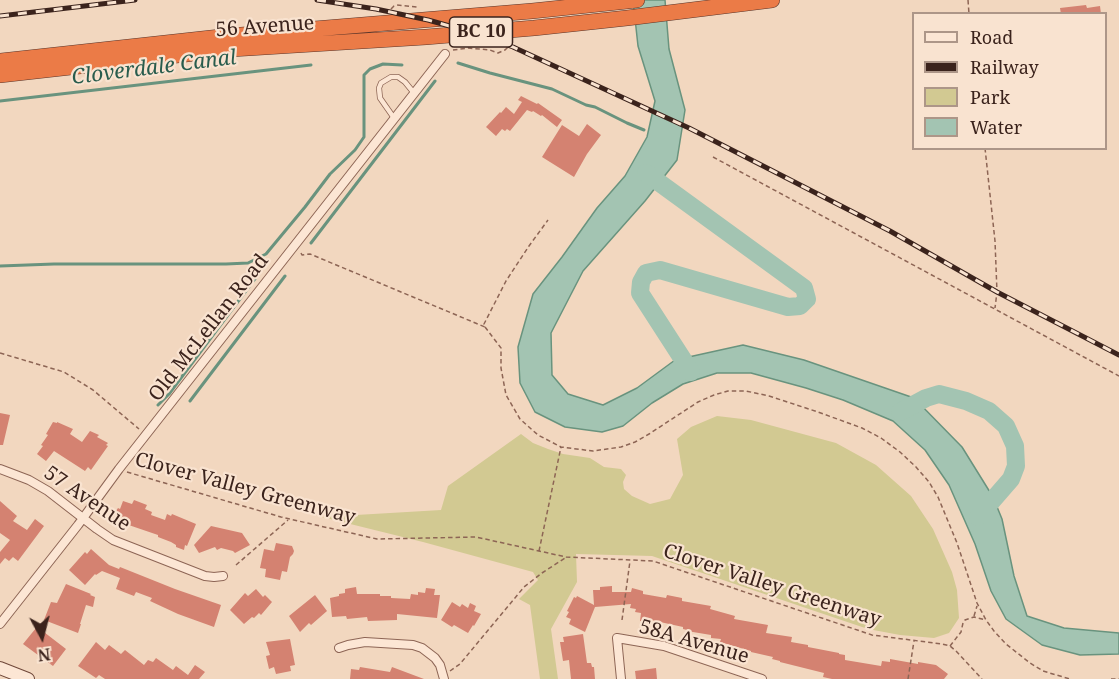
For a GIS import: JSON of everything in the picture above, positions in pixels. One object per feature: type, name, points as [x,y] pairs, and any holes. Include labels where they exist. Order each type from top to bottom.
[{"type":"highway","name":"56 Avenue","points":[[0,61],[229,36],[637,0]]},
{"type":"highway","name":"BC 10","points":[[531,28],[772,0]]},
{"type":"highway","name":"56 Avenue","points":[[0,75],[232,49],[531,28]]},
{"type":"street","name":"Old McLellan Road","points":[[0,624],[445,52]]},
{"type":"street","name":"57 Avenue","points":[[0,469],[29,480],[48,491],[105,535],[121,544],[205,576],[223,576]]},
{"type":"street","name":"58A Avenue","points":[[621,679],[617,638],[663,646],[760,679]]},
{"type":"street","points":[[339,648],[365,642],[413,645],[422,648],[435,658],[446,675]]},
{"type":"street","points":[[0,668],[28,679]]},
{"type":"lane","points":[[394,118],[380,98],[381,83],[391,77],[398,77],[414,93]]},
{"type":"path","points":[[445,52],[468,48],[498,53],[505,50],[516,38],[531,28]]},
{"type":"path","points":[[985,150],[995,241],[997,292],[995,309]]},
{"type":"path","points":[[713,157],[1119,376]]},
{"type":"path","points":[[485,327],[484,324],[506,281],[548,220]]},
{"type":"path","points":[[297,244],[302,255],[310,254],[485,327],[501,348],[501,368],[506,395],[520,419],[538,435],[561,447],[593,451],[621,447],[649,434],[698,402],[728,391],[746,391],[768,396],[842,420],[881,438],[900,452],[929,482],[938,497],[949,521],[977,603],[986,620],[1006,644],[1030,663],[1043,671],[1070,679]]},
{"type":"path","name":"Clover Valley Greenway","points":[[0,353],[63,372],[93,390],[146,434]]},
{"type":"path","points":[[539,552],[561,447]]},
{"type":"path","name":"Clover Valley Greenway","points":[[119,469],[289,519],[377,539],[476,537],[566,557],[657,562],[872,635],[950,646]]},
{"type":"path","points":[[236,565],[289,519]]},
{"type":"path","points":[[446,675],[460,664],[524,587],[566,557]]},
{"type":"path","points":[[622,620],[631,560]]},
{"type":"path","points":[[974,617],[977,603]]},
{"type":"path","points":[[982,679],[950,646],[961,632],[963,623],[974,617],[986,620]]},
{"type":"path","points":[[908,679],[914,641]]},
{"type":"path","points":[[1111,679],[1119,679]]},
{"type":"green space","points":[[717,416],[751,420],[836,443],[876,465],[911,496],[933,529],[952,572],[957,590],[959,618],[949,633],[934,638],[868,629],[652,556],[576,554],[577,582],[551,629],[558,679],[540,679],[530,605],[519,599],[538,580],[533,572],[322,517],[441,510],[448,486],[521,434],[533,443],[548,449],[590,458],[604,467],[621,469],[626,475],[623,482],[624,489],[632,496],[650,504],[670,499],[683,475],[677,439],[691,427]]},
{"type":"water","points":[[633,0],[665,0],[669,49],[685,110],[677,160],[645,201],[583,271],[551,333],[552,375],[568,394],[603,405],[637,388],[675,360],[743,345],[804,360],[914,398],[962,447],[993,497],[1002,519],[1014,576],[1027,616],[1064,628],[1119,633],[1119,654],[1080,655],[1042,645],[1006,619],[991,591],[975,544],[949,485],[925,450],[893,421],[843,400],[751,373],[717,373],[683,384],[652,403],[623,426],[602,432],[565,427],[535,412],[520,383],[518,347],[533,294],[597,208],[625,176],[647,137],[655,101],[638,46]]},
{"type":"building","points":[[1100,6],[1101,12],[1061,12],[1060,8]]},
{"type":"building","points":[[521,96],[538,103],[562,120],[557,127],[542,115],[527,110],[510,131],[502,129],[496,136],[486,127],[506,107],[514,114],[522,102],[518,100]]},
{"type":"building","points":[[587,124],[601,135],[574,177],[542,157],[562,125],[579,136]]},
{"type":"building","points":[[0,413],[10,415],[3,445],[0,445]]},
{"type":"building","points":[[53,422],[73,429],[70,434],[82,442],[90,431],[108,443],[91,470],[88,467],[85,471],[54,451],[46,461],[37,454]]},
{"type":"building","points":[[134,500],[147,505],[145,509],[152,512],[151,515],[165,520],[167,514],[171,516],[172,514],[196,524],[184,550],[158,535],[112,518],[115,511],[120,509],[123,501],[132,504]]},
{"type":"building","points":[[0,501],[17,516],[13,521],[27,530],[35,519],[44,526],[18,561],[13,557],[9,561],[5,558],[0,564],[0,552],[10,540],[0,533]]},
{"type":"building","points":[[211,526],[242,533],[250,545],[235,553],[221,548],[217,550],[215,547],[199,553],[194,545]]},
{"type":"building","points":[[276,543],[292,546],[294,551],[290,557],[287,572],[282,571],[280,580],[265,577],[266,569],[260,568],[264,549],[274,551]]},
{"type":"building","points":[[91,549],[109,565],[119,569],[120,567],[221,605],[214,627],[150,601],[152,598],[136,592],[134,596],[116,589],[120,578],[102,571],[95,574],[85,585],[69,570],[85,552],[87,554]]},
{"type":"building","points":[[66,584],[95,597],[93,607],[86,605],[78,633],[44,620],[51,602],[57,603]]},
{"type":"building","points":[[612,586],[612,592],[631,592],[632,588],[643,591],[643,594],[666,598],[667,595],[682,598],[682,601],[711,606],[710,609],[735,616],[734,619],[768,625],[766,633],[792,637],[791,642],[845,655],[845,660],[881,666],[882,661],[890,662],[890,659],[918,664],[918,662],[936,665],[948,674],[944,679],[832,679],[823,677],[824,673],[780,662],[772,659],[773,657],[720,642],[721,639],[711,638],[711,635],[687,631],[683,627],[651,620],[651,623],[640,621],[641,613],[630,608],[631,604],[595,607],[585,632],[569,624],[571,619],[566,617],[569,612],[567,611],[574,597],[577,596],[594,605],[593,590]]},
{"type":"building","points":[[356,587],[357,594],[380,594],[380,596],[391,596],[391,598],[410,599],[411,594],[425,593],[426,588],[435,589],[434,595],[440,595],[437,618],[397,614],[397,620],[368,621],[367,617],[347,619],[346,616],[332,617],[330,598],[345,593],[345,589]]},
{"type":"building","points":[[256,589],[272,602],[261,615],[259,613],[244,624],[230,610],[245,593],[248,596]]},
{"type":"building","points":[[315,595],[327,611],[300,632],[289,616]]},
{"type":"building","points":[[452,602],[460,607],[462,604],[468,608],[470,603],[476,606],[474,611],[481,614],[468,633],[441,620]]},
{"type":"building","points":[[36,628],[66,649],[53,666],[23,644]]},
{"type":"building","points":[[583,634],[587,663],[591,663],[594,667],[595,679],[571,679],[569,660],[563,661],[560,642],[564,642],[563,637]]},
{"type":"building","points":[[290,639],[295,665],[290,666],[291,671],[276,674],[274,667],[269,669],[266,656],[270,655],[266,642]]},
{"type":"building","points":[[96,642],[105,650],[109,645],[121,654],[125,650],[144,665],[148,660],[153,662],[156,658],[173,670],[176,666],[188,675],[195,665],[205,672],[199,679],[105,679],[99,675],[96,678],[78,666]]},
{"type":"building","points":[[360,667],[390,672],[392,667],[424,679],[350,679],[351,669],[359,670]]},
{"type":"building","points":[[656,668],[657,679],[636,679],[635,671]]},
{"type":"waterway","name":"Cloverdale Canal","points":[[458,63],[552,89],[644,130]]},
{"type":"waterway","points":[[0,266],[248,263],[266,254],[330,174],[355,150],[364,137],[364,75],[370,69],[383,64],[402,65]]},
{"type":"waterway","name":"Cloverdale Canal","points":[[0,101],[311,65]]},
{"type":"waterway","points":[[311,243],[435,81]]},
{"type":"waterway","points":[[646,173],[804,288],[807,299],[800,306],[788,307],[660,270],[646,273],[641,282],[640,293],[691,372]]},
{"type":"waterway","points":[[158,405],[169,394],[260,272]]},
{"type":"waterway","points":[[190,401],[285,276]]},
{"type":"waterway","points":[[900,412],[926,398],[939,394],[966,401],[989,411],[1006,426],[1015,446],[1016,466],[1011,479],[978,517]]},
{"type":"railway","points":[[0,16],[135,0]]},
{"type":"railway","points":[[317,0],[428,20],[513,47],[689,128],[890,231],[997,292],[1119,355]]}]
